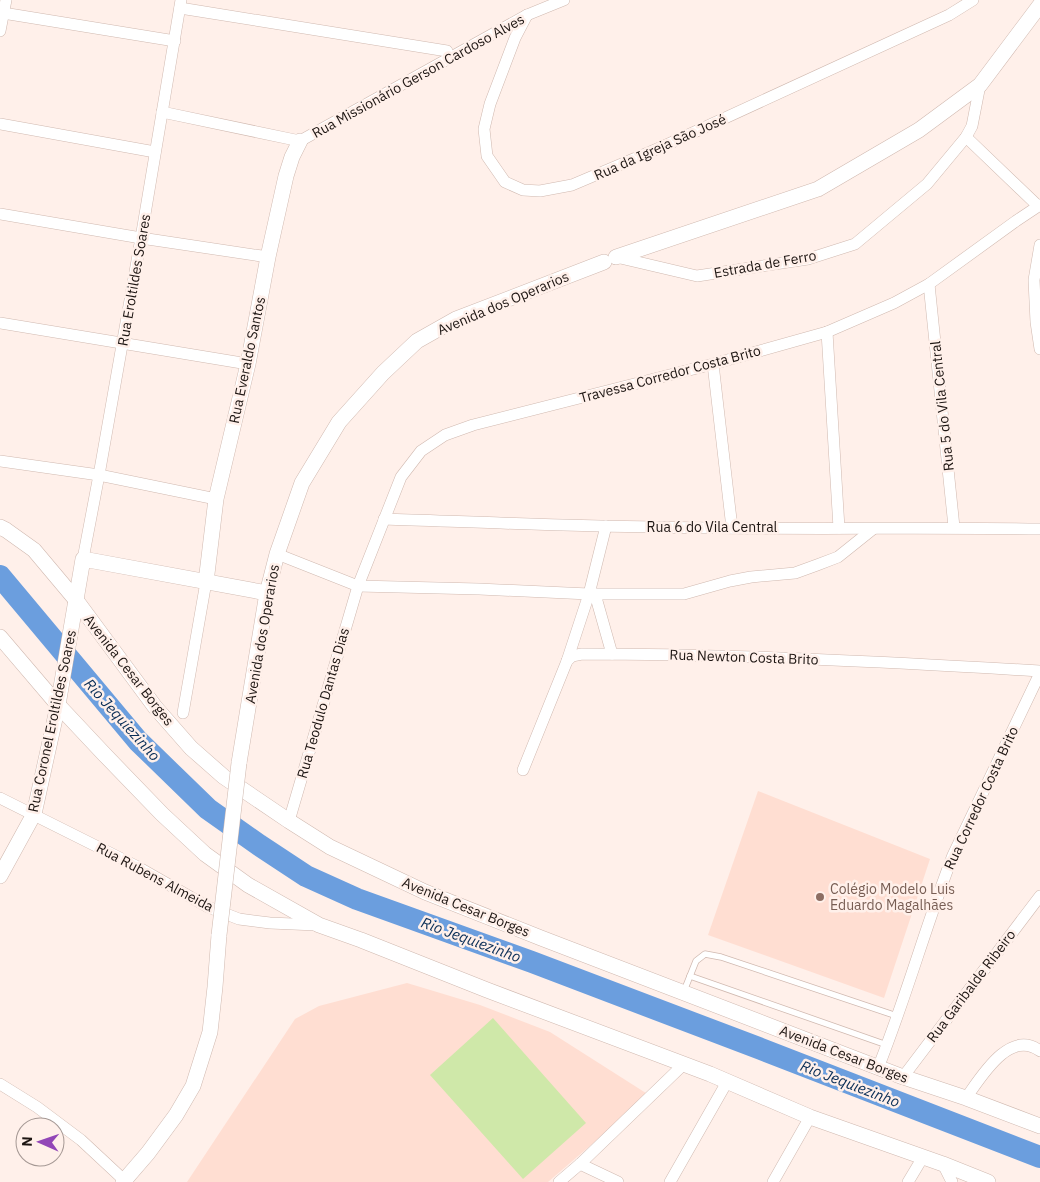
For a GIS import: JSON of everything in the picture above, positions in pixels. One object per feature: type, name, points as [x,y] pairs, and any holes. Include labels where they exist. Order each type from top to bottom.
[{"type":"main road","name":"Avenida dos Operarios","points":[[124,1181],[148,1154],[176,1115],[193,1086],[210,1032],[219,935],[240,763],[267,593],[277,554],[302,483],[338,422],[383,373],[417,341],[456,320],[610,259],[818,188],[919,130],[980,85],[1040,5]]},
{"type":"main road","name":"Rua Everaldo Santos","points":[[206,582],[216,500],[248,364],[268,257],[286,176],[300,141]]},
{"type":"main road","name":"Avenida Cesar Borges","points":[[0,527],[34,550],[76,600],[155,707],[192,748],[224,777],[330,847],[425,892],[541,938],[878,1068],[1040,1126]]},
{"type":"main road","points":[[83,559],[267,593]]},
{"type":"main road","name":"Rua Coronel Eroltildes Soares","points":[[0,876],[34,814],[58,705],[83,559]]},
{"type":"main road","points":[[0,637],[58,705],[162,814],[206,854],[248,885],[319,925],[684,1064],[810,1117],[944,1164],[988,1182]]},
{"type":"street","points":[[0,31],[6,0]]},
{"type":"street","name":"Rua Missionário Gerson Cardoso Alves","points":[[300,141],[527,15],[564,0]]},
{"type":"street","name":"Rua da Igreja São José","points":[[527,15],[514,38],[490,104],[484,129],[487,156],[505,182],[523,190],[540,191],[572,185],[664,146],[949,15],[973,0]]},
{"type":"street","points":[[181,4],[447,51]]},
{"type":"street","name":"Rua Eroltildes Soares","points":[[83,559],[123,343],[181,4]]},
{"type":"street","points":[[3,13],[175,41]]},
{"type":"street","name":"Estrada de Ferro","points":[[610,259],[697,276],[808,259],[854,244],[927,184],[966,137],[972,126],[980,85]]},
{"type":"street","points":[[162,112],[300,141]]},
{"type":"street","points":[[0,124],[155,152]]},
{"type":"street","points":[[966,137],[1039,206]]},
{"type":"street","name":"Travessa Corredor Costa Brito","points":[[358,586],[401,477],[421,451],[445,435],[473,425],[713,364],[827,332],[894,303],[929,284],[1016,220],[1039,206]]},
{"type":"street","points":[[0,214],[268,257]]},
{"type":"street","points":[[1040,245],[1034,280],[1036,322],[1040,349]]},
{"type":"street","name":"Rua 5 do Vila Central","points":[[929,284],[954,528]]},
{"type":"street","points":[[0,323],[248,364]]},
{"type":"street","points":[[827,332],[840,528]]},
{"type":"street","points":[[713,364],[732,528]]},
{"type":"street","points":[[0,461],[99,475],[216,500]]},
{"type":"street","name":"Rua 6 do Vila Central","points":[[384,519],[732,528],[1040,529]]},
{"type":"street","points":[[523,770],[592,594],[606,526]]},
{"type":"street","points":[[277,554],[358,586],[592,594],[684,594],[730,581],[795,572],[838,557],[873,529]]},
{"type":"street","points":[[183,713],[206,582]]},
{"type":"street","name":"Rua Teodulo Dantas Dias","points":[[289,821],[358,586]]},
{"type":"street","points":[[592,594],[612,654]]},
{"type":"street","name":"Rua Newton Costa Brito","points":[[567,661],[572,656],[582,654],[612,654],[871,662],[1040,672]]},
{"type":"street","name":"Rua Corredor Costa Brito","points":[[878,1068],[898,1016],[953,855],[1040,672]]},
{"type":"street","name":"Rua Rubens Almeida","points":[[0,798],[136,866],[208,907],[239,919],[270,923],[319,925]]},
{"type":"street","name":"Rua Garibalde Ribeiro","points":[[903,1077],[1040,896]]},
{"type":"street","points":[[966,1098],[986,1070],[1002,1054],[1013,1047],[1024,1045],[1040,1051]]},
{"type":"street","points":[[559,1182],[684,1064]]},
{"type":"street","points":[[670,1182],[727,1082]]},
{"type":"street","points":[[0,1084],[37,1107],[81,1140],[124,1181]]},
{"type":"street","points":[[773,1182],[810,1117]]},
{"type":"street","points":[[908,1182],[923,1157]]},
{"type":"street","points":[[580,1164],[618,1182]]},
{"type":"street","points":[[944,1164],[952,1182]]},
{"type":"lane","points":[[684,993],[696,961],[704,954],[722,957],[898,1016]]},
{"type":"lane","points":[[690,976],[887,1045]]},
{"type":"shaded area","name":"Colégio Modelo Luis Eduardo Magalhães","points":[[758,791],[930,859],[884,998],[708,935]]},
{"type":"shaded area","points":[[407,983],[480,1005],[550,1032],[649,1095],[548,1182],[187,1182],[295,1019],[319,1006]]},
{"type":"green space","points":[[493,1018],[586,1123],[523,1179],[430,1075]]},
{"type":"waterway","name":"Rio Jequiezinho","points":[[0,576],[138,741],[208,809],[306,876],[357,899],[532,962],[1040,1157]]},
{"type":"place","name":"Colégio Modelo Luis Eduardo Magalhães","points":[[820,897]]}]
